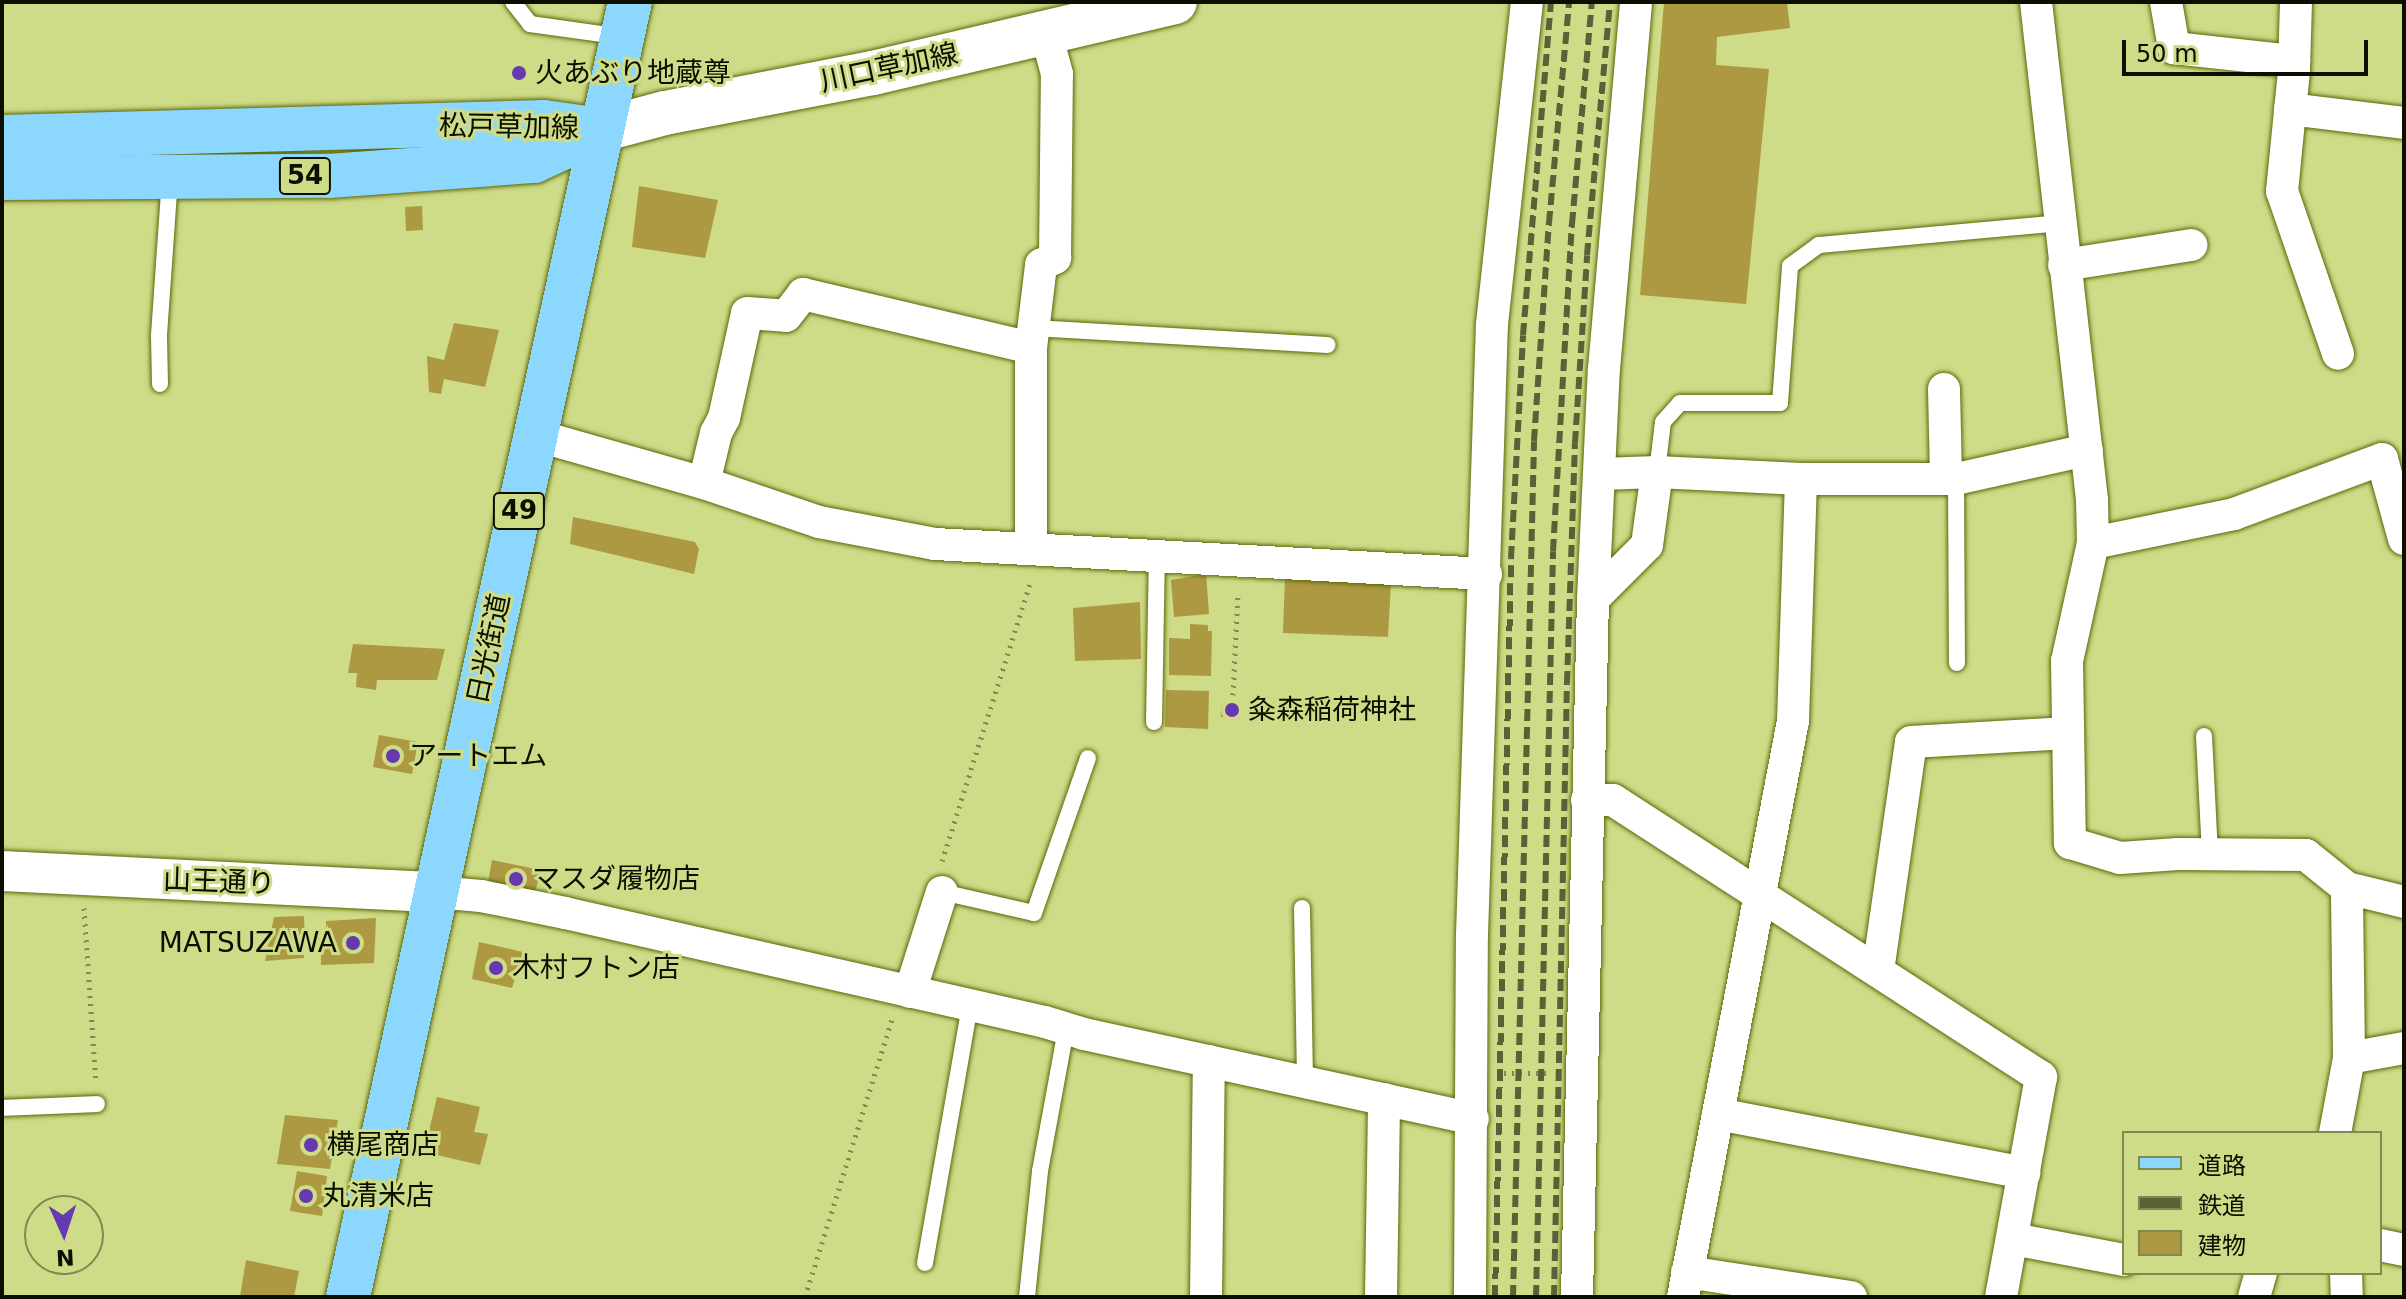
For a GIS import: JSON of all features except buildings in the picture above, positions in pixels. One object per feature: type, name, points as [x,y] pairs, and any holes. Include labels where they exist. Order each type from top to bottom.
[{"type":"main road","name":"川口草加線","points":[[601,130],[665,113],[873,73],[1175,2]]},
{"type":"main road","name":"日光街道","points":[[348,1297],[627,20]]},
{"type":"main road","name":"松戸草加線","points":[[2,137],[544,122],[601,130]]},
{"type":"main road","name":"松戸草加線","points":[[2,178],[329,176],[534,161],[601,130]]},
{"type":"street","points":[[1470,1297],[1472,935],[1492,324],[1527,2]]},
{"type":"street","points":[[1577,1297],[1593,599],[1619,162],[1636,2]]},
{"type":"street","points":[[2036,2],[2087,450],[2093,543],[2067,661],[2070,843],[2120,858],[2210,854],[2306,855],[2347,888],[2404,902]]},
{"type":"street","points":[[2166,2],[2174,48],[2294,61]]},
{"type":"street","points":[[2296,2],[2282,191],[2338,354]]},
{"type":"street","points":[[1033,548],[1032,338],[1041,265],[1055,258],[1057,74],[1046,33]]},
{"type":"street","points":[[2290,109],[2404,123]]},
{"type":"street","points":[[2064,265],[2191,245]]},
{"type":"street","points":[[704,483],[716,433],[724,418],[747,313],[786,316],[803,294],[1032,338]]},
{"type":"street","points":[[1944,389],[1951,479]]},
{"type":"street","points":[[535,435],[704,483],[819,522],[935,544],[1486,574]]},
{"type":"street","points":[[1600,474],[1657,472],[1801,479],[1951,479],[2087,450]]},
{"type":"street","points":[[2093,543],[2234,514],[2382,459],[2404,539]]},
{"type":"street","points":[[1593,599],[1647,545],[1657,472]]},
{"type":"street","points":[[1801,479],[1793,721],[1685,1285],[1851,1297]]},
{"type":"street","points":[[1878,971],[1911,742],[2068,733]]},
{"type":"street","points":[[1587,800],[1613,800],[2041,1077],[2001,1297]]},
{"type":"street","name":"山王通り","points":[[2,871],[436,892]]},
{"type":"street","points":[[2335,1131],[2349,1058],[2347,888]]},
{"type":"street","points":[[436,892],[481,896],[565,913],[1473,1119]]},
{"type":"street","points":[[905,991],[942,892]]},
{"type":"street","points":[[2349,1058],[2404,1048]]},
{"type":"street","points":[[1206,1297],[1209,1061]]},
{"type":"street","points":[[1381,1297],[1384,1099]]},
{"type":"street","points":[[1718,1114],[2024,1173]]},
{"type":"street","points":[[2013,1239],[2122,1260]]},
{"type":"street","points":[[2382,1245],[2404,1250]]},
{"type":"street","points":[[2254,1297],[2260,1275]]},
{"type":"street","points":[[2346,1275],[2347,1297]]},
{"type":"lane","points":[[513,2],[530,24],[627,20]]},
{"type":"lane","points":[[160,384],[159,335],[170,176]]},
{"type":"lane","points":[[1657,472],[1663,422],[1680,403],[1780,403],[1790,266],[1819,245],[2059,223]]},
{"type":"lane","points":[[1032,338],[1328,345]]},
{"type":"lane","points":[[1951,479],[1957,663]]},
{"type":"lane","points":[[1154,722],[1157,556]]},
{"type":"lane","points":[[2204,736],[2210,854]]},
{"type":"lane","points":[[942,892],[1034,913],[1088,758]]},
{"type":"lane","points":[[1302,908],[1305,1082]]},
{"type":"lane","points":[[925,1263],[970,1005]]},
{"type":"lane","points":[[1027,1297],[1040,1171],[1066,1029]]},
{"type":"lane","points":[[2,1108],[97,1104]]},
{"type":"path","points":[[942,892],[936,880],[1031,585],[1033,548]]},
{"type":"path","points":[[1233,695],[1239,560]]},
{"type":"path","points":[[81,875],[97,1104]]},
{"type":"path","points":[[805,1297],[905,991]]},
{"type":"path","points":[[1500,1073],[1556,1073]]},
{"type":"railway","points":[[1495,1297],[1511,558],[1523,335],[1551,2]]},
{"type":"railway","points":[[1513,1297],[1534,441],[1569,2]]},
{"type":"railway","points":[[1536,1297],[1553,551],[1572,224],[1592,2]]},
{"type":"railway","points":[[1554,1297],[1575,443],[1587,255],[1610,2]]},
{"type":"place","name":"火あぶり地蔵尊","points":[[519,73]]},
{"type":"place","name":"粂森稲荷神社","points":[[1232,710]]},
{"type":"place","name":"アートエム","points":[[393,756]]},
{"type":"place","name":"マスダ履物店","points":[[516,879]]},
{"type":"place","name":"MATSUZAWA","points":[[353,943]]},
{"type":"place","name":"木村フトン店","points":[[496,968]]},
{"type":"place","name":"横尾商店","points":[[311,1145]]},
{"type":"place","name":"丸清米店","points":[[306,1196]]}]
